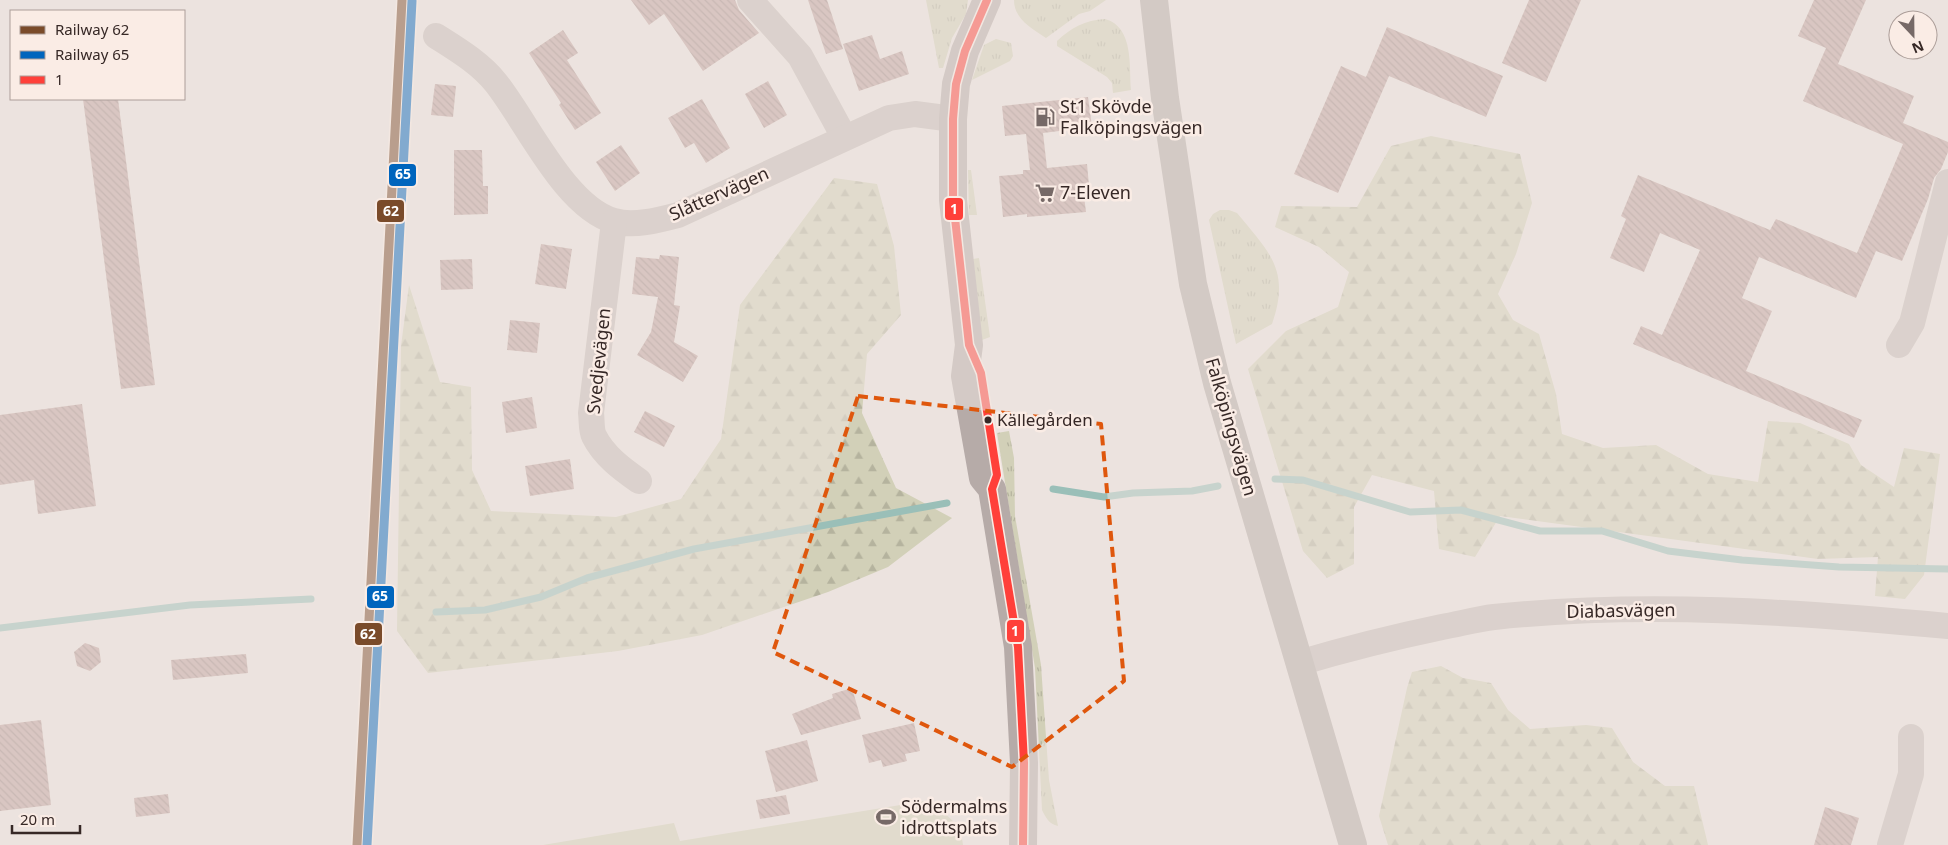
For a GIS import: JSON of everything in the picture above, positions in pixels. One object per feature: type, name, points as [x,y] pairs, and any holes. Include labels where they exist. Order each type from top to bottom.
[{"type":"main road","name":"Falköpingsvägen","points":[[1154,0],[1165,98],[1193,284],[1217,383],[1353,845]]},
{"type":"street","points":[[750,0],[800,56],[844,137]]},
{"type":"street","points":[[985,1],[965,51],[956,84],[953,120],[953,200],[969,345],[981,373],[997,475],[992,489],[1018,646],[1024,763],[1022,845],[1029,845]]},
{"type":"street","points":[[436,36],[472,60],[496,82],[567,186],[587,206],[614,222]]},
{"type":"street","name":"Slåttervägen","points":[[614,222],[643,222],[678,215],[844,137],[889,118],[915,114],[953,120]]},
{"type":"street","points":[[1899,345],[1912,323],[1948,182]]},
{"type":"street","name":"Svedjevägen","points":[[614,222],[592,413],[593,435],[605,453],[622,469],[639,480]]},
{"type":"street","name":"Diabasvägen","points":[[1299,663],[1409,634],[1483,619],[1567,612],[1642,608],[1796,612],[1948,626]]},
{"type":"street","points":[[1890,845],[1911,774],[1911,737]]},
{"type":"highlighted area","points":[[858,396],[1101,424],[1124,681],[1012,767],[773,652]]},
{"type":"green space","points":[[926,0],[968,0],[966,14],[952,38],[943,68],[939,68]]},
{"type":"green space","points":[[1014,0],[1106,0],[1090,11],[1079,14],[1046,38],[1029,27],[1020,18]]},
{"type":"green space","points":[[1105,19],[1114,23],[1121,30],[1125,39],[1130,59],[1131,90],[1113,93],[1112,83],[1107,77],[1057,46],[1057,41],[1073,29],[1091,21]]},
{"type":"green space","points":[[996,39],[1011,43],[1013,56],[1010,61],[972,80],[984,45]]},
{"type":"green space","points":[[1431,136],[1520,154],[1532,203],[1516,254],[1498,294],[1513,320],[1539,334],[1556,394],[1562,434],[1603,448],[1656,445],[1708,474],[1758,482],[1768,421],[1800,423],[1849,444],[1861,465],[1894,487],[1904,448],[1940,454],[1924,575],[1905,599],[1875,596],[1878,557],[1818,559],[1500,516],[1475,557],[1439,549],[1434,491],[1372,475],[1354,507],[1354,564],[1327,578],[1303,551],[1248,369],[1286,331],[1338,307],[1349,272],[1319,247],[1275,227],[1281,206],[1357,207],[1391,146]]},
{"type":"green space","points":[[968,170],[971,170],[977,215],[969,215]]},
{"type":"green space","points":[[834,178],[877,184],[894,246],[901,315],[867,354],[862,413],[896,488],[952,518],[888,567],[828,592],[702,635],[618,651],[428,673],[397,631],[401,346],[409,285],[440,382],[471,387],[472,470],[491,511],[616,517],[681,499],[721,439],[740,305]]},
{"type":"green space","points":[[1220,210],[1229,210],[1237,213],[1267,251],[1278,275],[1279,289],[1272,324],[1236,344],[1209,220],[1213,214]]},
{"type":"green space","points":[[979,258],[990,337],[982,340],[973,259]]},
{"type":"green space","points":[[1009,431],[1014,458],[1015,516],[1041,665],[1049,780],[1058,826],[1046,818],[1042,810],[1035,668],[997,433]]},
{"type":"green space","points":[[1441,666],[1463,678],[1491,683],[1508,710],[1530,729],[1586,725],[1612,728],[1633,762],[1665,786],[1694,786],[1708,845],[1388,845],[1379,816],[1407,688],[1412,672]]},
{"type":"green space","name":"Södermalms idrottsplats","points":[[925,801],[939,809],[955,824],[962,837],[963,845],[543,845],[674,823],[680,841]]},
{"type":"building","points":[[631,0],[735,0],[739,10],[759,33],[703,71],[664,14],[649,25]]},
{"type":"building","points":[[808,0],[827,0],[843,49],[826,54]]},
{"type":"building","points":[[1529,0],[1581,0],[1546,82],[1502,63]]},
{"type":"building","points":[[1814,0],[1866,0],[1838,64],[1914,96],[1903,123],[1948,142],[1948,152],[1941,169],[1934,178],[1928,199],[1902,261],[1876,251],[1856,298],[1759,257],[1742,298],[1772,311],[1746,371],[1862,420],[1854,438],[1633,344],[1641,326],[1662,335],[1700,250],[1660,233],[1644,272],[1610,258],[1626,219],[1621,216],[1638,175],[1770,230],[1776,219],[1857,253],[1903,144],[1803,101],[1826,48],[1798,36]]},
{"type":"building","points":[[1387,27],[1503,76],[1486,117],[1389,76],[1338,193],[1294,174],[1341,66],[1366,77]]},
{"type":"building","points":[[563,30],[578,53],[567,60],[601,113],[575,130],[559,105],[561,103],[529,53]]},
{"type":"building","points":[[872,35],[880,59],[902,51],[909,74],[859,91],[843,44]]},
{"type":"building","points":[[768,81],[787,115],[764,128],[745,94]]},
{"type":"building","points":[[435,84],[456,86],[453,117],[431,115]]},
{"type":"building","points":[[1088,97],[1092,127],[1043,133],[1047,168],[1087,164],[1090,196],[1084,196],[1086,212],[1027,217],[1027,214],[1003,217],[999,176],[1023,174],[1023,170],[1030,170],[1026,134],[1005,136],[1002,106]]},
{"type":"building","points":[[702,99],[730,148],[706,163],[694,143],[685,148],[668,118]]},
{"type":"building","points":[[83,100],[118,100],[155,385],[121,389]]},
{"type":"building","points":[[621,145],[640,173],[615,191],[596,162]]},
{"type":"building","points":[[454,150],[482,150],[483,186],[488,186],[488,214],[454,215]]},
{"type":"building","points":[[541,244],[572,249],[566,289],[535,284]]},
{"type":"building","points":[[660,255],[679,257],[674,305],[680,306],[674,342],[698,356],[683,382],[637,355],[651,332],[658,297],[632,294],[636,257],[659,259]]},
{"type":"building","points":[[472,259],[473,289],[441,290],[440,260]]},
{"type":"building","points":[[510,320],[540,323],[537,353],[507,350]]},
{"type":"building","points":[[532,397],[537,428],[506,433],[502,402]]},
{"type":"building","points":[[82,404],[96,506],[38,514],[34,480],[0,485],[0,415]]},
{"type":"building","points":[[645,411],[675,426],[664,447],[634,432]]},
{"type":"building","points":[[570,459],[574,489],[530,496],[525,466]]},
{"type":"building","points":[[85,643],[99,648],[101,662],[90,671],[77,666],[74,652]]},
{"type":"building","points":[[246,654],[248,673],[173,680],[171,660]]},
{"type":"building","points":[[852,688],[861,719],[801,735],[792,714],[833,698],[832,694]]},
{"type":"building","points":[[41,720],[51,805],[0,811],[0,725]]},
{"type":"building","points":[[914,723],[920,751],[905,754],[907,761],[883,767],[881,760],[869,763],[862,735]]},
{"type":"building","points":[[807,740],[818,781],[776,792],[765,751]]},
{"type":"building","points":[[168,794],[170,813],[136,817],[134,798]]},
{"type":"building","points":[[786,795],[790,814],[760,819],[756,800]]},
{"type":"building","points":[[1825,807],[1859,818],[1851,845],[1814,845]]},
{"type":"waterway","points":[[1275,479],[1303,480],[1410,512],[1461,510],[1540,531],[1602,531],[1668,551],[1742,560],[1839,567],[1948,569]]},
{"type":"waterway","points":[[1053,489],[1104,497],[1133,493],[1192,491],[1218,486]]},
{"type":"waterway","points":[[436,612],[485,610],[541,597],[587,578],[694,549],[947,503]]},
{"type":"waterway","points":[[0,628],[190,605],[311,599]]},
{"type":"rail line","name":"62","points":[[357,845],[402,0]]},
{"type":"rail line","name":"65","points":[[367,845],[412,1]]},
{"type":"transit line","name":"1","points":[[987,0],[965,51],[956,84],[953,119],[953,200],[969,345],[981,373],[997,475],[992,489],[1018,647],[1024,763],[1023,845]]},
{"type":"place","name":"St1 Skövde Falköpingsvägen","points":[[1045,117]]},
{"type":"place","name":"7-Eleven","points":[[1045,193]]},
{"type":"place","name":"Källegården","points":[[988,420]]},
{"type":"place","name":"Södermalms idrottsplats","points":[[886,817]]}]
